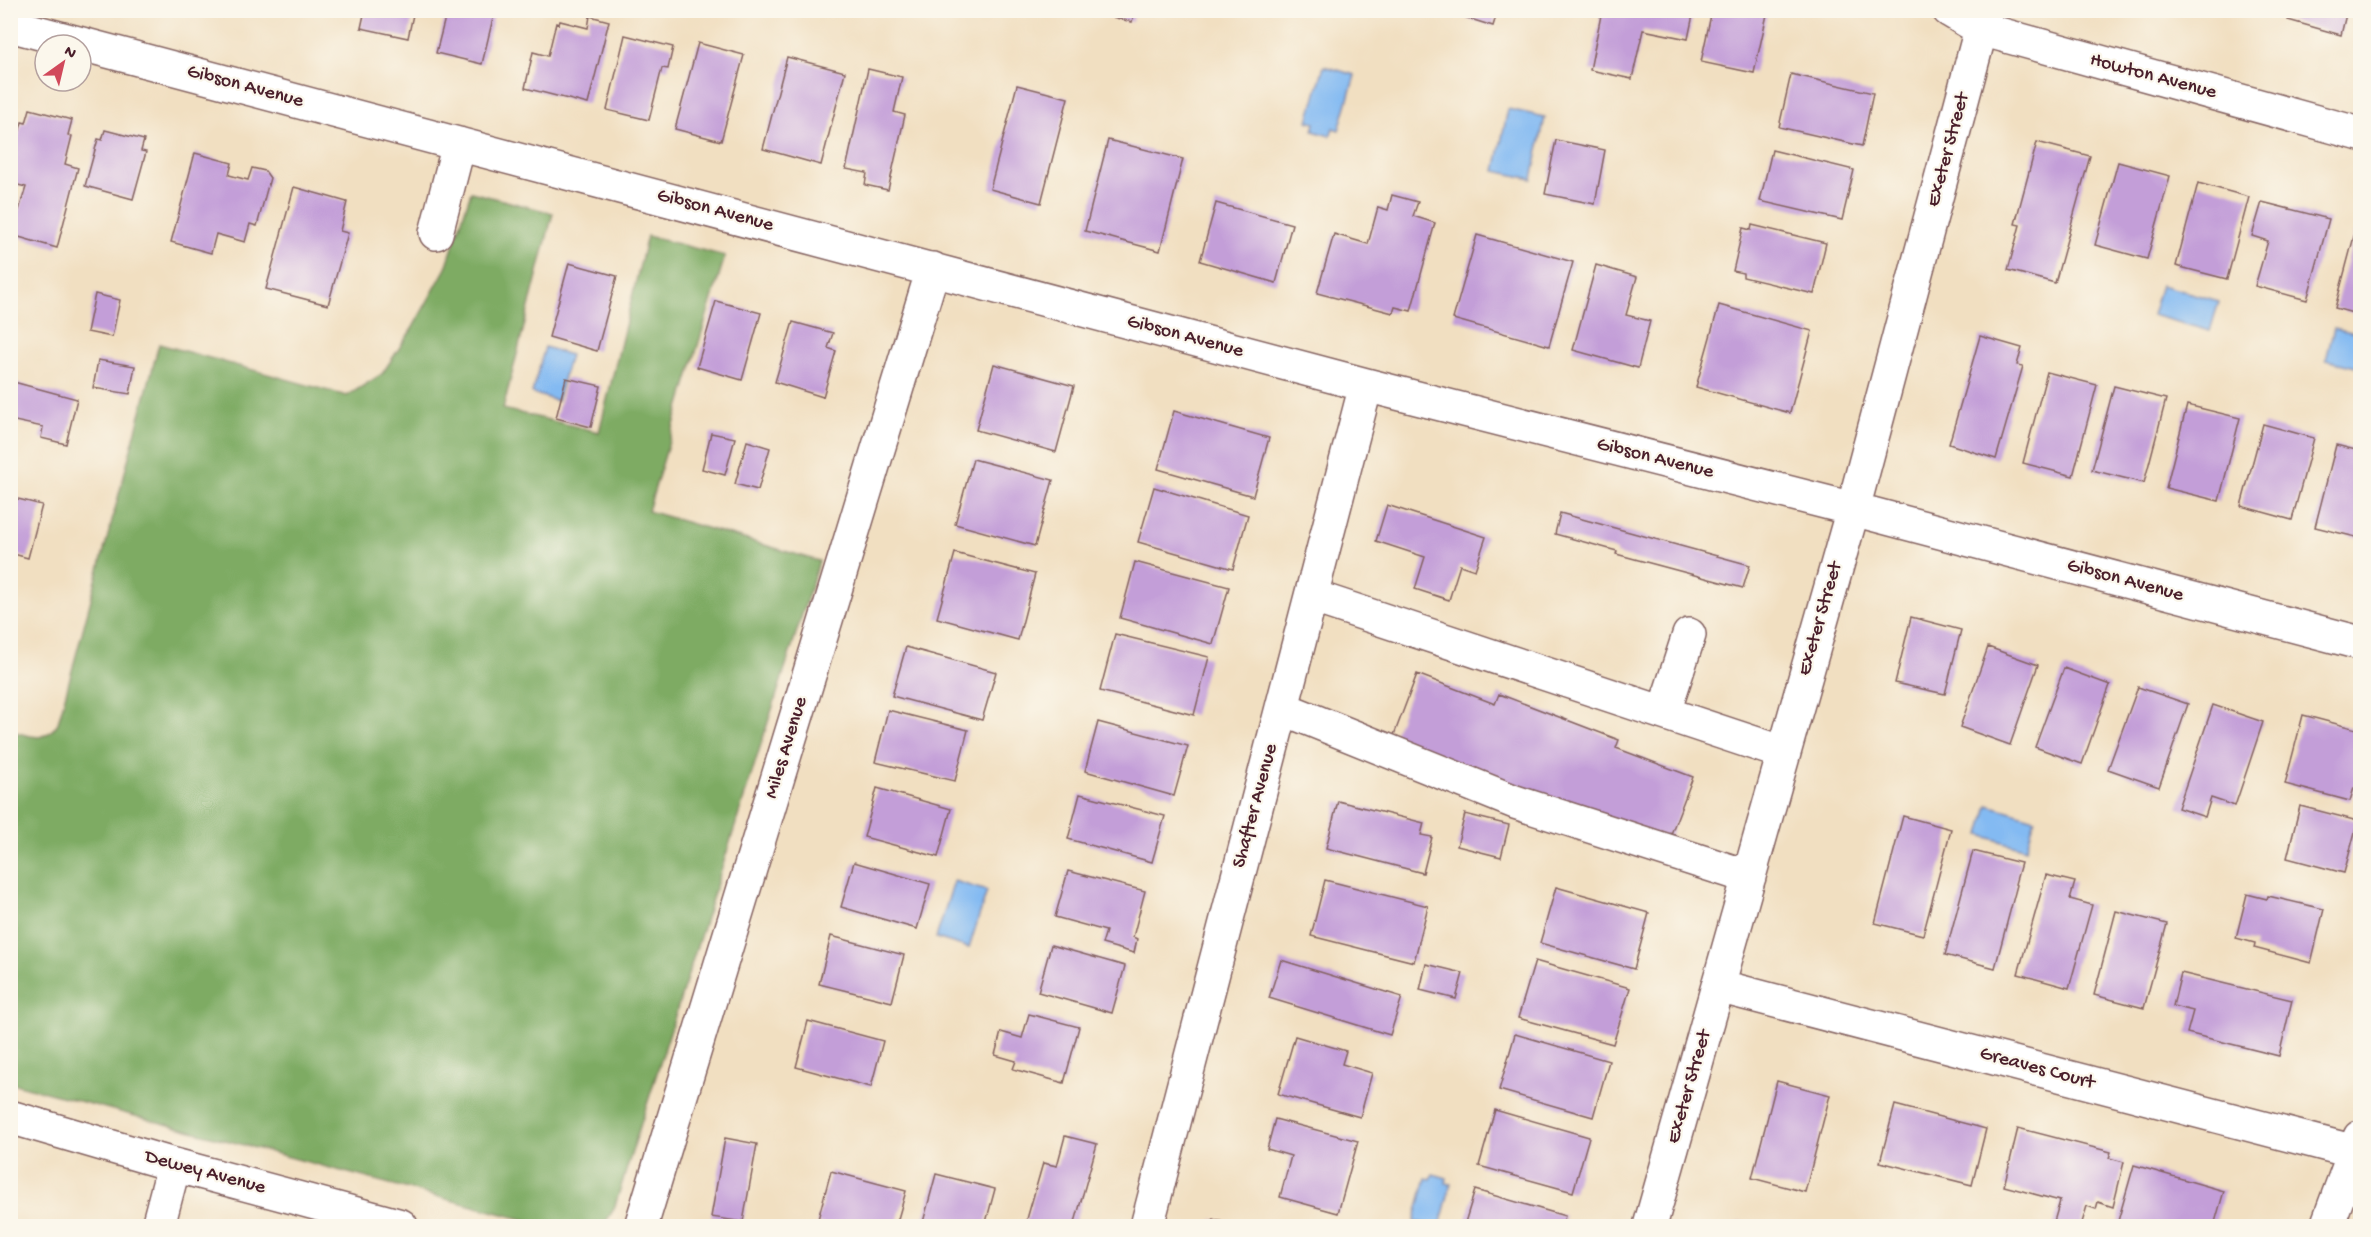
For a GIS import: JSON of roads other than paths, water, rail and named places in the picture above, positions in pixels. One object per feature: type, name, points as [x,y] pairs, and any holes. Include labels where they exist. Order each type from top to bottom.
[{"type":"street","name":"Howton Avenue","points":[[1949,10],[2361,134]]},
{"type":"street","name":"Exeter Street","points":[[1650,1227],[1853,509],[1984,20]]},
{"type":"street","name":"Gibson Avenue","points":[[10,25],[1366,385],[1853,509],[2361,643]]},
{"type":"street","points":[[436,233],[459,144]]},
{"type":"street","name":"Miles Avenue","points":[[641,1227],[933,269]]},
{"type":"street","name":"Shafter Avenue","points":[[1147,1227],[1366,385]]},
{"type":"street","points":[[1311,596],[1784,753]]},
{"type":"street","points":[[1664,712],[1689,635]]},
{"type":"street","points":[[1282,708],[1515,802],[1749,877]]},
{"type":"street","name":"Greaves Court","points":[[1718,986],[2358,1145]]},
{"type":"street","name":"Dewey Avenue","points":[[10,1117],[401,1227]]},
{"type":"street","points":[[2327,1227],[2358,1145]]},
{"type":"street","points":[[158,1227],[174,1165]]},
{"type":"water","points":[[1324,66],[1355,75],[1339,130],[1333,128],[1330,136],[1313,131],[1315,123],[1308,121]]},
{"type":"water","points":[[1508,109],[1545,117],[1532,179],[1495,171]]},
{"type":"water","points":[[2161,285],[2219,301],[2210,331],[2152,315]]},
{"type":"water","points":[[2334,328],[2360,334],[2360,368],[2326,360]]},
{"type":"water","points":[[545,347],[570,355],[557,401],[532,393]]},
{"type":"water","points":[[1988,805],[2035,819],[2026,849],[1980,835]]},
{"type":"water","points":[[954,881],[987,891],[969,948],[936,938]]},
{"type":"water","points":[[1433,1174],[1447,1178],[1446,1183],[1451,1184],[1440,1226],[1414,1222],[1426,1178],[1431,1179]]}]
